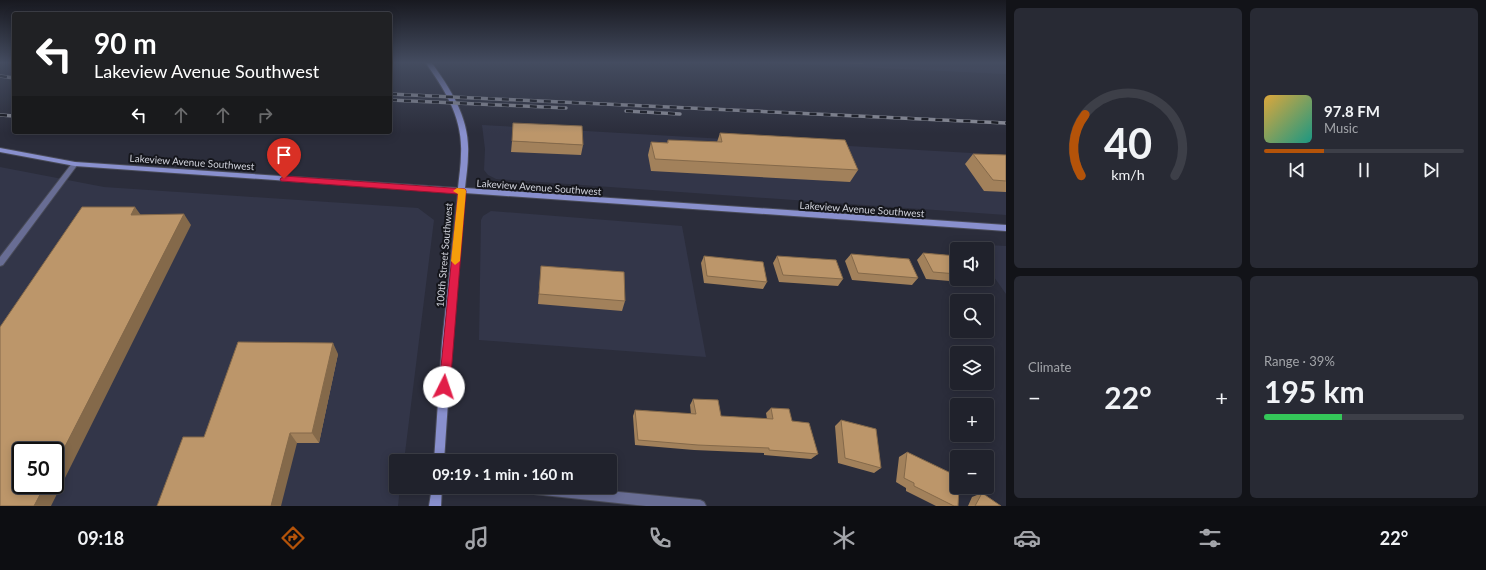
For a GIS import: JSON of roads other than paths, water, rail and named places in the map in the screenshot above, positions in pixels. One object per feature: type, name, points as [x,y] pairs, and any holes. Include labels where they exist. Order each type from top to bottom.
[{"type":"street","name":"100th Street Southwest","points":[[439,454],[447,343],[465,153],[464,129],[452,97],[444,86]]},
{"type":"street","name":"Lakeview Avenue Southwest","points":[[0,150],[75,164],[1006,228]]},
{"type":"street","points":[[0,263],[75,164]]},
{"type":"street","points":[[435,506],[436,494]]},
{"type":"street","points":[[570,494],[648,504],[700,506]]},
{"type":"railway","points":[[392,94],[1006,123]]},
{"type":"railway","points":[[392,100],[566,108]]},
{"type":"railway","points":[[626,111],[680,114]]},
{"type":"railway","points":[[0,115],[12,116]]}]
